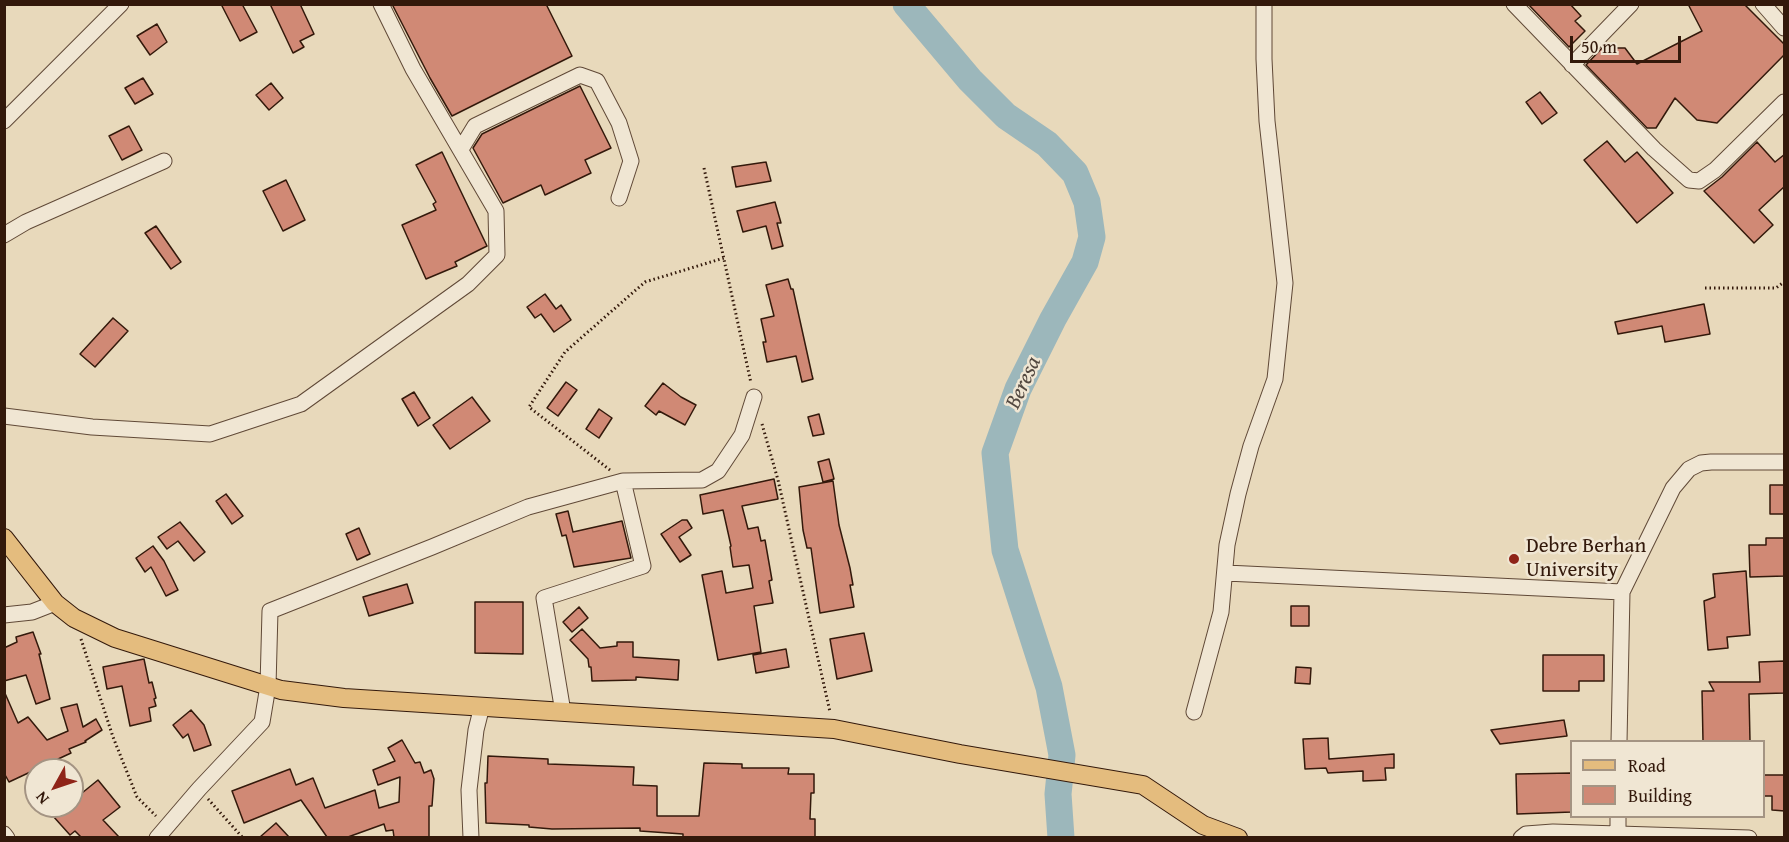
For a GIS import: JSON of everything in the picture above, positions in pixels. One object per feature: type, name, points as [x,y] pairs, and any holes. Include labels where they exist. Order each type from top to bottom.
[{"type":"main road","points":[[4,538],[55,603],[74,618],[115,638],[281,690],[344,698],[834,729],[960,754],[1143,784],[1203,825],[1238,837]]},
{"type":"street","points":[[4,121],[121,4]]},
{"type":"street","points":[[4,416],[92,427],[210,434],[301,404],[468,284],[497,255],[496,211],[412,69],[381,4]]},
{"type":"street","points":[[1194,712],[1221,612],[1227,545],[1246,465],[1275,379],[1285,283],[1267,121],[1264,4]]},
{"type":"street","points":[[1514,4],[1654,149],[1689,180],[1699,182],[1715,170],[1785,102]]},
{"type":"street","points":[[1572,65],[1631,4]]},
{"type":"street","points":[[1763,4],[1785,28]]},
{"type":"street","points":[[461,149],[475,126],[580,75],[597,81],[619,123],[631,161],[619,198]]},
{"type":"street","points":[[4,236],[26,222],[164,161]]},
{"type":"street","points":[[162,832],[262,722],[268,686],[270,611],[528,507],[623,481],[702,480],[718,471],[742,435],[754,396]]},
{"type":"street","points":[[1620,740],[1622,592],[1673,488],[1689,469],[1701,463],[1785,462]]},
{"type":"street","points":[[563,711],[544,598],[643,566],[623,481]]},
{"type":"street","points":[[1226,573],[1622,592]]},
{"type":"street","points":[[4,615],[32,612],[55,603]]},
{"type":"street","points":[[471,837],[469,790],[476,730],[482,706]]},
{"type":"street","points":[[1618,818],[1618,835]]},
{"type":"street","points":[[1521,837],[1526,834],[1553,832],[1749,837]]},
{"type":"path","points":[[704,168],[754,396],[778,480],[834,729]]},
{"type":"path","points":[[623,481],[530,406],[565,352],[645,282],[724,258]]},
{"type":"path","points":[[1705,288],[1776,288],[1785,282]]},
{"type":"path","points":[[74,618],[113,737],[137,797],[162,832]]},
{"type":"path","points":[[199,789],[243,837]]},
{"type":"building","points":[[221,4],[242,4],[257,32],[240,41]]},
{"type":"building","points":[[270,4],[300,4],[314,34],[300,41],[304,47],[293,53]]},
{"type":"building","points":[[392,4],[546,4],[572,56],[452,116]]},
{"type":"building","points":[[1528,4],[1570,4],[1581,16],[1575,21],[1585,31],[1569,47]]},
{"type":"building","points":[[1688,4],[1744,4],[1785,45],[1785,54],[1717,123],[1697,120],[1675,98],[1656,128],[1647,128],[1586,65],[1602,48],[1625,48],[1637,64],[1702,31]]},
{"type":"building","points":[[157,24],[167,42],[150,55],[137,36]]},
{"type":"building","points":[[143,78],[153,94],[135,104],[125,88]]},
{"type":"building","points":[[271,83],[283,98],[269,110],[256,95]]},
{"type":"building","points":[[580,86],[611,148],[585,160],[591,173],[545,195],[541,185],[503,203],[473,148],[482,134]]},
{"type":"building","points":[[1540,92],[1557,113],[1542,124],[1526,102]]},
{"type":"building","points":[[129,126],[142,150],[122,160],[109,136]]},
{"type":"building","points":[[1607,141],[1625,162],[1637,152],[1673,193],[1637,223],[1584,160]]},
{"type":"building","points":[[1757,142],[1775,162],[1785,154],[1785,186],[1759,210],[1773,225],[1754,243],[1704,191],[1722,177]]},
{"type":"building","points":[[442,152],[487,246],[455,262],[457,266],[426,279],[402,225],[436,210],[433,204],[436,202],[416,165]]},
{"type":"building","points":[[766,162],[771,181],[736,187],[732,167]]},
{"type":"building","points":[[286,180],[305,220],[283,231],[263,191]]},
{"type":"building","points":[[775,202],[781,223],[777,223],[783,246],[772,249],[766,226],[743,232],[737,211]]},
{"type":"building","points":[[156,226],[181,262],[171,269],[145,233]]},
{"type":"building","points":[[788,279],[793,289],[813,379],[802,382],[796,356],[767,362],[763,342],[766,342],[761,319],[774,316],[766,285]]},
{"type":"building","points":[[545,294],[556,309],[561,305],[571,320],[554,332],[541,314],[535,318],[527,307]]},
{"type":"building","points":[[1704,304],[1710,334],[1665,342],[1662,326],[1618,334],[1615,322]]},
{"type":"building","points":[[113,318],[128,331],[95,367],[80,354]]},
{"type":"building","points":[[566,382],[577,390],[558,416],[547,408]]},
{"type":"building","points":[[663,383],[696,405],[685,425],[659,411],[656,415],[645,406]]},
{"type":"building","points":[[414,392],[430,418],[418,426],[402,399]]},
{"type":"building","points":[[472,397],[490,421],[450,449],[433,425]]},
{"type":"building","points":[[599,409],[612,418],[599,438],[586,429]]},
{"type":"building","points":[[819,414],[824,434],[813,436],[808,417]]},
{"type":"building","points":[[829,459],[834,479],[823,482],[818,462]]},
{"type":"building","points":[[774,479],[778,499],[742,506],[748,529],[758,527],[761,541],[765,540],[772,580],[769,581],[773,603],[754,606],[761,652],[718,660],[702,575],[722,571],[726,593],[753,588],[749,565],[733,567],[723,510],[703,514],[700,495]]},
{"type":"building","points":[[833,481],[839,525],[853,585],[850,585],[854,607],[820,613],[811,548],[807,548],[803,530],[799,487]]},
{"type":"building","points":[[1770,485],[1785,485],[1785,514],[1770,514]]},
{"type":"building","points":[[226,494],[243,516],[232,524],[216,501]]},
{"type":"building","points":[[568,511],[573,532],[622,521],[631,558],[574,567],[566,535],[562,536],[556,514]]},
{"type":"building","points":[[682,520],[687,520],[692,528],[679,537],[691,555],[680,562],[661,534]]},
{"type":"building","points":[[180,522],[205,552],[194,561],[178,541],[167,549],[158,537]]},
{"type":"building","points":[[359,528],[370,554],[357,560],[346,534]]},
{"type":"building","points":[[1766,538],[1785,538],[1785,576],[1750,577],[1749,545],[1766,545]]},
{"type":"building","points":[[153,546],[164,561],[178,590],[166,596],[151,567],[145,572],[136,558]]},
{"type":"building","points":[[1746,571],[1750,635],[1727,637],[1728,648],[1708,650],[1704,601],[1715,597],[1713,574]]},
{"type":"building","points":[[407,584],[413,603],[369,616],[363,597]]},
{"type":"building","points":[[475,602],[523,602],[523,654],[475,653]]},
{"type":"building","points":[[1291,606],[1309,606],[1309,626],[1291,626]]},
{"type":"building","points":[[579,607],[588,618],[572,632],[563,622]]},
{"type":"building","points":[[582,629],[600,648],[617,646],[617,642],[633,642],[633,657],[679,660],[678,680],[636,677],[636,680],[592,681],[588,659],[570,640]]},
{"type":"building","points":[[33,632],[41,654],[39,654],[50,699],[36,704],[26,675],[4,681],[4,648],[17,642],[16,637]]},
{"type":"building","points":[[864,633],[872,671],[837,679],[830,639]]},
{"type":"building","points":[[786,649],[789,667],[756,673],[753,655]]},
{"type":"building","points":[[1543,655],[1604,655],[1604,681],[1579,681],[1579,691],[1543,691]]},
{"type":"building","points":[[144,659],[149,683],[152,682],[156,706],[149,708],[151,721],[130,726],[122,686],[107,689],[103,667]]},
{"type":"building","points":[[1785,661],[1785,693],[1749,694],[1750,740],[1703,740],[1702,691],[1714,691],[1709,682],[1760,682],[1759,662]]},
{"type":"building","points":[[1296,667],[1311,668],[1310,684],[1295,683]]},
{"type":"building","points":[[4,691],[18,723],[28,717],[47,740],[68,731],[61,708],[77,704],[83,727],[96,719],[102,730],[86,742],[69,749],[71,753],[60,758],[24,758],[24,775],[9,782],[4,773]]},
{"type":"building","points":[[191,710],[204,725],[211,745],[194,751],[188,734],[183,738],[173,725]]},
{"type":"building","points":[[1564,720],[1567,736],[1500,744],[1491,730]]},
{"type":"building","points":[[1328,738],[1329,759],[1394,754],[1394,768],[1385,768],[1386,780],[1363,781],[1363,771],[1328,773],[1326,768],[1305,769],[1303,739]]},
{"type":"building","points":[[402,740],[415,763],[420,762],[424,773],[431,770],[434,779],[432,806],[429,806],[429,837],[394,837],[393,830],[386,831],[384,824],[348,837],[327,837],[301,800],[244,823],[232,791],[290,769],[296,785],[313,778],[325,808],[375,790],[379,808],[399,802],[400,777],[378,785],[373,770],[395,761],[388,748]]},
{"type":"building","points":[[488,756],[548,759],[548,764],[634,767],[633,785],[657,786],[657,816],[699,816],[704,763],[742,764],[742,768],[789,768],[788,774],[814,774],[810,819],[815,819],[815,837],[683,837],[683,834],[640,831],[640,828],[552,829],[529,827],[529,825],[486,823],[485,783],[487,783]]},
{"type":"building","points":[[1570,773],[1570,812],[1517,814],[1516,774]]},
{"type":"building","points":[[1765,775],[1785,775],[1785,811],[1772,810],[1772,796],[1765,796]]},
{"type":"building","points":[[98,780],[120,807],[103,820],[119,837],[81,837],[75,831],[70,835],[55,818],[84,818],[84,791]]},
{"type":"building","points":[[276,823],[289,837],[260,837]]},
{"type":"waterway","name":"Beresa","points":[[906,4],[970,80],[1006,116],[1047,144],[1075,173],[1087,202],[1092,237],[1085,262],[1018,389],[995,453],[1005,550],[1049,687],[1062,755],[1058,794],[1061,838]]},
{"type":"place","name":"Debre Berhan University","points":[[1514,559]]}]
